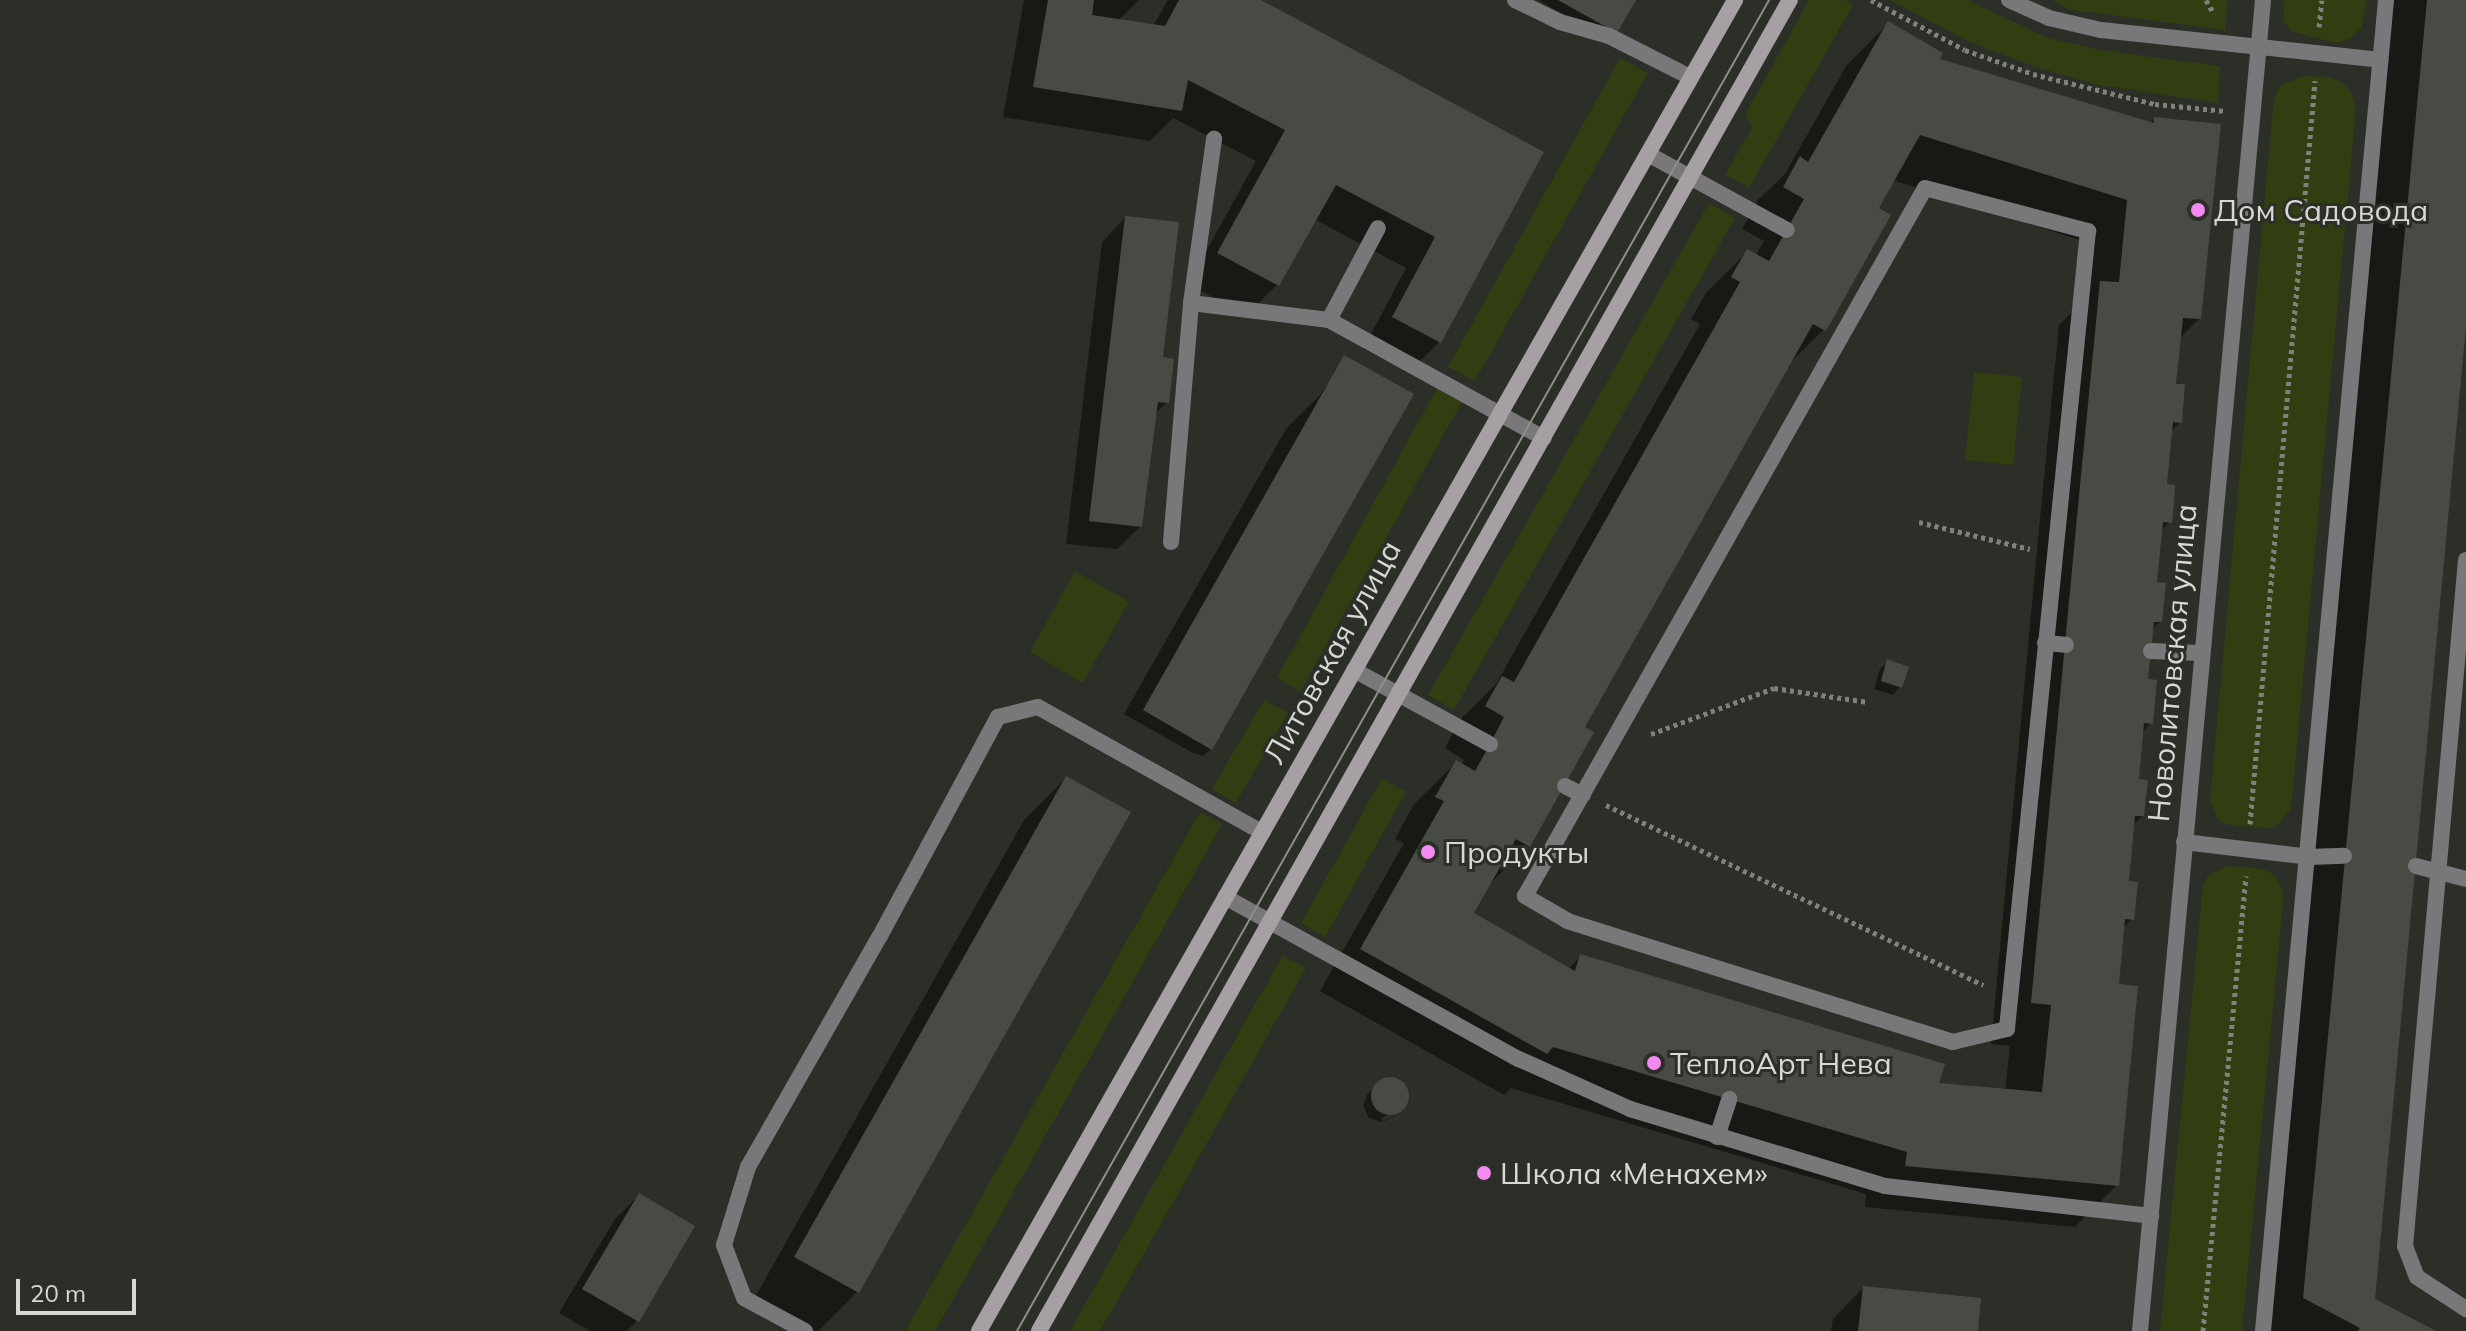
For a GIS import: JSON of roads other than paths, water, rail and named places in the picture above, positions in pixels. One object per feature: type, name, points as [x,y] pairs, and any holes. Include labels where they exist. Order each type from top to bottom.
[{"type":"street","points":[[1515,0],[1560,22],[1609,36],[1690,77]]},
{"type":"street","name":"Литовская улица","points":[[979,1331],[1735,0]]},
{"type":"street","points":[[1039,1331],[1790,0]]},
{"type":"street","points":[[2009,0],[2049,18],[2101,30],[2258,50],[2380,60]]},
{"type":"street","name":"Новолитовская улица","points":[[2140,1331],[2200,653],[2263,0]]},
{"type":"street","points":[[2263,1331],[2386,0]]},
{"type":"street","points":[[1171,542],[1191,303],[1214,139]]},
{"type":"street","points":[[1648,154],[1787,230]]},
{"type":"street","points":[[1925,188],[2088,231],[2045,643],[2007,1029],[1953,1042],[1568,921],[1525,896],[1925,188]]},
{"type":"street","points":[[1329,320],[1378,228]]},
{"type":"street","points":[[1191,303],[1329,320],[1544,438]]},
{"type":"street","points":[[2466,560],[2436,870],[2405,1246],[2417,1277],[2466,1309]]},
{"type":"street","points":[[2045,643],[2066,645]]},
{"type":"street","points":[[2151,651],[2200,653]]},
{"type":"street","points":[[1354,670],[1490,744]]},
{"type":"street","points":[[805,1331],[744,1298],[724,1245],[748,1167],[880,936],[998,717],[1038,707],[1262,832]]},
{"type":"street","points":[[1565,786],[1583,795]]},
{"type":"street","points":[[2184,842],[2309,857],[2344,856]]},
{"type":"street","points":[[2416,866],[2466,879]]},
{"type":"street","points":[[1225,897],[1519,1059],[1630,1109],[1885,1186],[2151,1216]]},
{"type":"street","points":[[1717,1137],[1729,1099]]},
{"type":"tram line","points":[[1017,1331],[1769,0]]},
{"type":"place","name":"Дом Садовода","points":[[2198,210]]},
{"type":"place","name":"Продукты","points":[[1428,852]]},
{"type":"place","name":"ТеплоАрт Нева","points":[[1654,1063]]},
{"type":"place","name":"Школа «Менахем»","points":[[1484,1173]]}]
